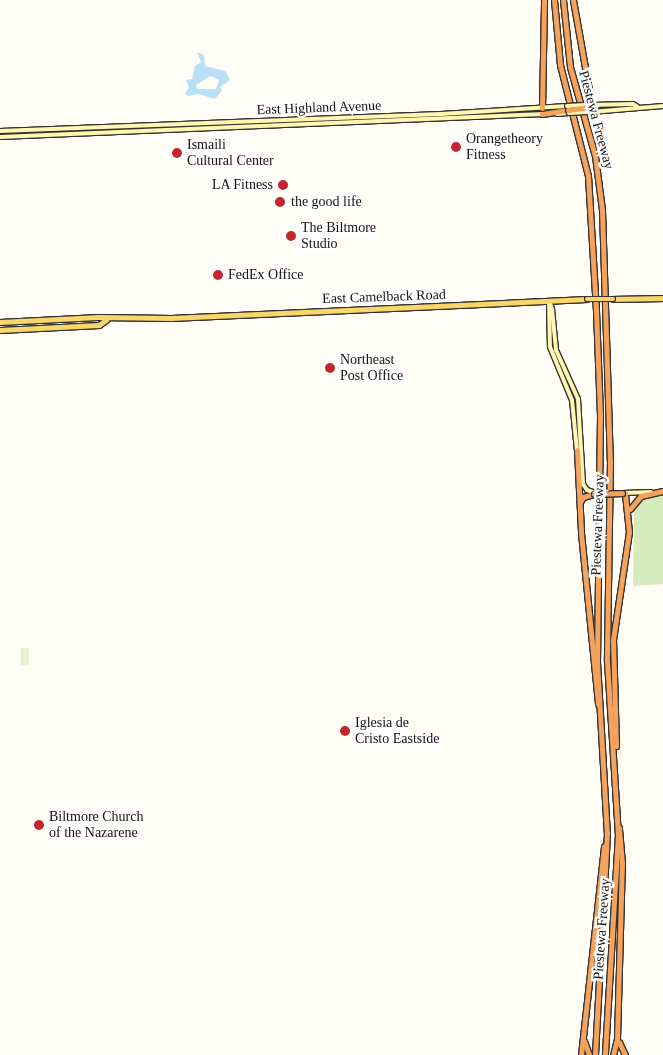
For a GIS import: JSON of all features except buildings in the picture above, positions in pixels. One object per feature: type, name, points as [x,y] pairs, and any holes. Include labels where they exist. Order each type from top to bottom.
[{"type":"highway","points":[[542,108],[544,0]]},
{"type":"highway","name":"Piestewa Freeway","points":[[554,0],[558,55],[584,153],[591,204],[600,416],[596,619],[599,706],[607,823],[595,1055]]},
{"type":"highway","name":"Piestewa Freeway","points":[[564,0],[569,65],[600,185],[610,452],[607,633],[618,823],[604,1055]]},
{"type":"highway","points":[[542,114],[590,107],[573,0]]},
{"type":"highway","points":[[577,450],[595,698],[599,706]]},
{"type":"highway","points":[[613,759],[616,745],[613,640],[627,550],[630,512],[636,499],[662,491]]},
{"type":"highway","points":[[580,505],[586,496],[593,494],[624,493],[630,512]]},
{"type":"highway","points":[[581,1055],[607,823]]},
{"type":"highway","points":[[613,1055],[618,1039],[622,863],[622,834],[618,823]]},
{"type":"highway","points":[[583,1036],[589,1055]]},
{"type":"highway","points":[[618,1039],[624,1055]]},
{"type":"main road","points":[[590,107],[633,104],[638,107]]},
{"type":"main road","points":[[590,107],[663,106]]},
{"type":"main road","name":"East Highland Avenue","points":[[441,116],[542,108],[568,110]]},
{"type":"main road","points":[[542,108],[542,114]]},
{"type":"main road","name":"East Highland Avenue","points":[[0,137],[441,116],[542,114]]},
{"type":"main road","name":"East Highland Avenue","points":[[0,131],[222,122],[398,118]]},
{"type":"main road","points":[[222,122],[223,127]]},
{"type":"main road","points":[[30,130],[30,136]]},
{"type":"main road","name":"East Camelback Road","points":[[0,322],[98,317],[106,320],[613,298],[663,298]]},
{"type":"main road","points":[[548,301],[550,347],[572,400],[581,487],[586,496]]},
{"type":"main road","points":[[548,301],[552,308],[556,350],[578,399],[584,484],[587,490],[593,494]]},
{"type":"main road","name":"East Camelback Road","points":[[0,330],[99,325],[106,320]]},
{"type":"main road","points":[[624,493],[662,491]]},
{"type":"green space","points":[[663,496],[663,584],[633,586],[634,503],[643,497]]},
{"type":"green space","points":[[21,648],[29,648],[29,665],[21,665]]},
{"type":"water","points":[[197,52],[204,55],[205,66],[225,71],[230,80],[220,87],[222,90],[215,99],[199,94],[188,96],[185,93],[189,88],[186,80],[192,79],[195,66],[201,62]],"holes":[[[210,76],[219,80],[216,89],[197,89],[196,85]]]},
{"type":"place","name":"Orangetheory Fitness","points":[[456,147]]},
{"type":"place","name":"Ismaili Cultural Center","points":[[177,153]]},
{"type":"place","name":"LA Fitness","points":[[283,185]]},
{"type":"place","name":"the good life","points":[[280,202]]},
{"type":"place","name":"The Biltmore Studio","points":[[291,236]]},
{"type":"place","name":"FedEx Office","points":[[218,275]]},
{"type":"place","name":"Northeast Post Office","points":[[330,368]]},
{"type":"place","name":"Iglesia de Cristo Eastside","points":[[345,731]]},
{"type":"place","name":"Biltmore Church of the Nazarene","points":[[39,825]]}]
